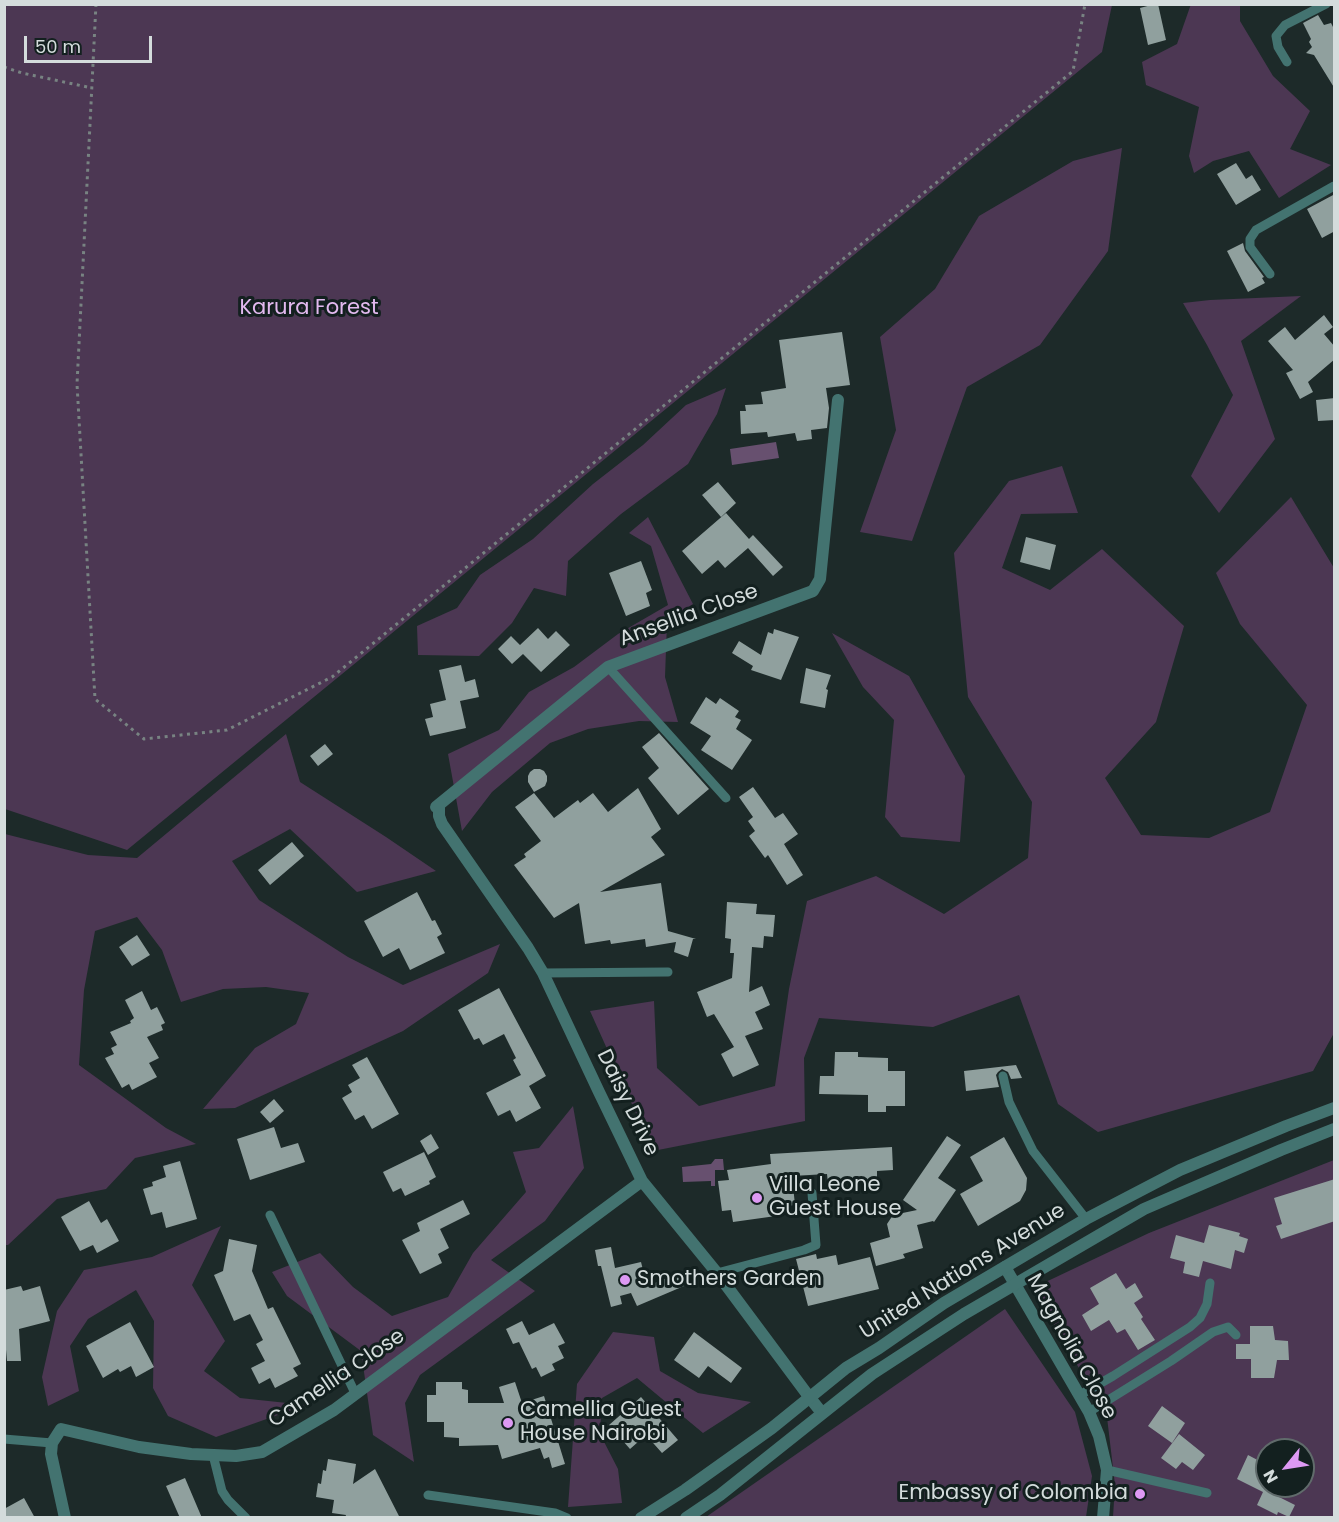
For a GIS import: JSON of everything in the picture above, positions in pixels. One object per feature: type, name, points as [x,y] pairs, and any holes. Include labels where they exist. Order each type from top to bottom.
[{"type":"street","name":"Ansellia Close","points":[[439,807],[436,807],[608,667],[813,591],[820,579],[838,400]]},
{"type":"street","name":"Daisy Drive","points":[[439,807],[442,824],[543,972],[642,1181],[717,1273],[822,1413]]},
{"type":"street","name":"United Nations Avenue","points":[[641,1518],[685,1490],[772,1428],[846,1368],[936,1308],[1086,1219],[1180,1170],[1335,1108]]},
{"type":"street","name":"United Nations Avenue","points":[[686,1518],[720,1495],[873,1374],[964,1314],[1144,1209],[1335,1129]]},
{"type":"street","name":"Camellia Close","points":[[52,1443],[61,1429],[139,1447],[191,1454],[236,1456],[262,1452],[334,1410],[642,1181]]},
{"type":"street","name":"Magnolia Close","points":[[1005,1267],[1080,1395],[1099,1436],[1107,1470],[1103,1518]]},
{"type":"street","points":[[52,1443],[51,1454],[65,1518]]},
{"type":"lane","points":[[1287,62],[1278,47],[1276,36],[1286,25],[1326,4]]},
{"type":"lane","points":[[1270,274],[1250,248],[1250,239],[1256,230],[1335,186]]},
{"type":"lane","points":[[608,667],[726,798]]},
{"type":"lane","points":[[543,972],[668,972]]},
{"type":"lane","points":[[1003,1076],[1009,1102],[1033,1151],[1086,1219]]},
{"type":"lane","points":[[717,1273],[816,1245],[812,1193]]},
{"type":"lane","points":[[270,1215],[355,1394]]},
{"type":"lane","points":[[1080,1395],[1190,1327],[1200,1318],[1208,1304],[1210,1283]]},
{"type":"lane","points":[[1089,1412],[1213,1332],[1228,1327],[1236,1335]]},
{"type":"lane","points":[[4,1439],[52,1443]]},
{"type":"lane","points":[[213,1455],[222,1491],[246,1518]]},
{"type":"lane","points":[[1107,1470],[1207,1493]]},
{"type":"lane","points":[[428,1495],[555,1513],[567,1518]]},
{"type":"path","points":[[96,4],[77,384],[95,699],[144,740],[227,730],[332,677],[1073,71],[1085,4]]},
{"type":"path","points":[[4,68],[92,88]]},
{"type":"green space","name":"Karura Forest","points":[[5,4],[1112,5],[1102,52],[127,850],[5,809]]},
{"type":"green space","points":[[1191,4],[1240,5],[1240,21],[1273,76],[1310,111],[1290,149],[1331,165],[1279,198],[1249,151],[1213,161],[1194,173],[1189,156],[1199,107],[1146,85],[1142,62],[1177,44]]},
{"type":"green space","points":[[1122,148],[1108,251],[1040,345],[967,387],[912,541],[860,532],[896,430],[880,337],[935,289],[979,216],[1073,161]]},
{"type":"green space","points":[[1301,296],[1241,341],[1275,439],[1219,513],[1191,476],[1233,395],[1183,303]]},
{"type":"green space","points":[[726,388],[717,414],[688,464],[621,514],[568,561],[566,596],[534,588],[512,623],[479,656],[418,655],[417,626],[457,608],[480,575],[533,539],[593,484],[643,445],[686,405]]},
{"type":"green space","points":[[1062,466],[1078,513],[1021,514],[1002,568],[1050,590],[1102,549],[1184,626],[1156,722],[1105,778],[1141,835],[1209,838],[1270,812],[1307,705],[1240,624],[1216,573],[1291,497],[1334,568],[1334,1033],[1313,1071],[1098,1132],[1058,1104],[1019,995],[933,1027],[819,1018],[804,1058],[805,1121],[653,1151],[590,1011],[654,1001],[657,1068],[699,1106],[775,1086],[789,989],[807,901],[876,876],[944,914],[1028,858],[1032,802],[968,697],[954,553],[1009,481]]},
{"type":"green space","points":[[648,517],[693,604],[667,622],[665,677],[678,722],[639,721],[588,729],[550,743],[492,792],[462,831],[448,754],[499,730],[529,692],[574,667],[618,634],[668,605],[651,546],[629,533]]},
{"type":"green space","points":[[832,633],[909,676],[965,776],[960,842],[901,837],[885,817],[894,720],[863,687]]},
{"type":"green space","points":[[286,734],[300,782],[436,871],[357,892],[290,829],[232,861],[259,900],[348,957],[403,985],[500,944],[488,973],[403,1031],[235,1108],[203,1109],[255,1048],[296,1024],[309,993],[266,987],[223,989],[181,1002],[162,950],[137,917],[95,931],[84,990],[79,1065],[166,1128],[196,1144],[135,1158],[106,1189],[57,1199],[8,1245],[5,1245],[5,834],[88,855],[137,858]]},
{"type":"green space","points":[[573,1106],[584,1168],[545,1221],[491,1260],[535,1291],[420,1375],[405,1403],[414,1462],[373,1435],[361,1351],[287,1296],[272,1272],[320,1253],[353,1287],[392,1316],[448,1297],[473,1253],[526,1192],[513,1152],[539,1148]]},
{"type":"green space","points":[[1334,1160],[1334,1517],[1113,1517],[1115,1485],[1107,1417],[1033,1288],[1149,1233]]},
{"type":"green space","points":[[221,1226],[192,1285],[225,1341],[204,1371],[240,1398],[306,1405],[216,1437],[168,1416],[153,1388],[154,1321],[136,1290],[88,1319],[70,1346],[79,1391],[48,1406],[42,1377],[57,1311],[84,1270],[152,1257]]},
{"type":"green space","points":[[1005,1309],[1075,1412],[1092,1476],[1086,1517],[706,1517]]},
{"type":"green space","points":[[613,1332],[654,1337],[660,1371],[698,1393],[751,1402],[703,1433],[637,1378],[602,1398],[600,1434],[618,1469],[622,1503],[568,1507],[577,1384]]},
{"type":"shaded area","points":[[776,442],[779,458],[732,465],[730,449]]},
{"type":"shaded area","points":[[715,1159],[723,1159],[724,1170],[715,1170],[715,1186],[711,1186],[711,1181],[683,1182],[682,1167],[711,1164]]},
{"type":"building","points":[[1158,4],[1166,40],[1148,45],[1140,8]]},
{"type":"building","points":[[1318,15],[1324,25],[1331,23],[1335,31],[1335,89],[1314,55],[1306,53],[1312,47],[1309,42],[1311,39],[1303,23]]},
{"type":"building","points":[[1236,163],[1246,179],[1252,175],[1261,190],[1236,205],[1217,174]]},
{"type":"building","points":[[1335,194],[1335,231],[1322,238],[1307,209]]},
{"type":"building","points":[[1243,243],[1245,251],[1264,277],[1262,278],[1265,283],[1248,292],[1227,251]]},
{"type":"building","points":[[1324,315],[1333,327],[1324,334],[1335,347],[1335,359],[1308,382],[1313,392],[1300,399],[1286,373],[1293,370],[1268,341],[1285,327],[1295,340]]},
{"type":"building","points":[[842,332],[850,385],[826,388],[829,408],[827,428],[811,430],[812,439],[797,441],[795,433],[768,437],[767,432],[741,434],[740,411],[746,411],[745,405],[763,404],[761,392],[786,388],[779,340]]},
{"type":"building","points":[[1335,398],[1335,420],[1318,421],[1316,400]]},
{"type":"building","points":[[718,482],[736,503],[721,517],[702,495]]},
{"type":"building","points":[[726,513],[749,539],[753,535],[783,567],[773,576],[748,548],[725,568],[718,560],[702,574],[682,551]]},
{"type":"building","points":[[1026,537],[1056,545],[1050,570],[1020,562]]},
{"type":"building","points":[[641,561],[652,590],[646,593],[650,606],[626,616],[609,573]]},
{"type":"building","points":[[538,628],[548,639],[556,631],[570,645],[541,672],[523,654],[512,664],[498,649],[511,636],[520,645]]},
{"type":"building","points":[[774,629],[799,637],[781,680],[751,670],[753,666],[732,653],[739,641],[761,655],[768,632],[773,634]]},
{"type":"building","points":[[461,665],[465,682],[475,679],[479,697],[460,701],[466,728],[430,736],[425,719],[433,717],[430,704],[446,700],[439,670]]},
{"type":"building","points":[[806,668],[831,675],[826,689],[828,690],[825,708],[800,703]]},
{"type":"building","points":[[706,697],[716,704],[720,698],[739,711],[735,717],[741,720],[736,729],[752,740],[732,770],[701,750],[711,736],[690,723]]},
{"type":"building","points":[[659,733],[709,789],[678,815],[648,778],[659,768],[642,747]]},
{"type":"building","points":[[325,744],[333,754],[318,766],[310,756]]},
{"type":"building","points":[[534,769],[544,771],[547,781],[545,786],[534,792],[528,782],[528,776]]},
{"type":"building","points":[[753,787],[775,818],[783,813],[798,834],[784,844],[803,875],[787,885],[768,855],[765,858],[749,836],[755,831],[748,821],[753,817],[739,797]]},
{"type":"building","points":[[638,788],[661,829],[651,837],[665,855],[600,892],[661,883],[668,931],[696,939],[693,939],[688,957],[674,952],[676,942],[646,947],[645,939],[611,944],[610,940],[585,944],[579,903],[554,918],[514,865],[526,857],[524,854],[541,841],[515,807],[534,793],[554,818],[578,800],[580,803],[593,793],[608,812]]},
{"type":"building","points":[[292,842],[304,856],[270,885],[258,870]]},
{"type":"building","points":[[417,892],[432,921],[435,920],[442,934],[437,937],[445,953],[410,970],[399,948],[383,957],[364,921]]},
{"type":"building","points":[[727,902],[757,904],[756,914],[775,915],[773,937],[764,936],[763,948],[752,947],[749,992],[762,986],[770,1005],[755,1012],[763,1029],[745,1036],[759,1065],[733,1077],[721,1054],[734,1047],[714,1014],[707,1017],[697,992],[732,978],[734,953],[730,953],[731,939],[725,938]]},
{"type":"building","points":[[137,935],[150,955],[132,966],[119,947]]},
{"type":"building","points":[[499,988],[546,1076],[529,1086],[541,1108],[516,1122],[510,1110],[498,1116],[486,1093],[521,1075],[513,1060],[516,1058],[504,1034],[483,1045],[479,1038],[474,1040],[458,1010]]},
{"type":"building","points":[[142,991],[151,1010],[157,1007],[165,1023],[161,1025],[163,1030],[147,1037],[159,1058],[149,1063],[157,1077],[132,1090],[129,1084],[122,1088],[105,1058],[114,1054],[111,1048],[117,1045],[110,1032],[131,1023],[130,1021],[134,1018],[125,1000]]},
{"type":"building","points":[[835,1052],[858,1052],[858,1057],[888,1058],[888,1071],[905,1071],[905,1106],[886,1106],[886,1112],[868,1112],[868,1095],[819,1094],[820,1076],[834,1076]]},
{"type":"building","points":[[367,1057],[399,1114],[372,1129],[364,1115],[355,1120],[342,1098],[352,1092],[348,1085],[360,1078],[352,1065]]},
{"type":"building","points":[[1016,1065],[1022,1078],[1011,1079],[1008,1072],[1002,1069],[996,1075],[999,1087],[966,1091],[964,1071]]},
{"type":"building","points":[[274,1099],[284,1111],[270,1123],[260,1112]]},
{"type":"building","points":[[274,1127],[281,1148],[298,1143],[305,1162],[250,1180],[237,1139]]},
{"type":"building","points":[[431,1134],[439,1148],[428,1155],[420,1141]]},
{"type":"building","points":[[947,1136],[961,1145],[938,1178],[956,1190],[934,1222],[917,1225],[923,1248],[903,1254],[905,1258],[876,1266],[870,1243],[890,1237],[887,1224],[893,1215],[917,1210],[903,1200]]},
{"type":"building","points":[[1004,1137],[1027,1178],[1026,1190],[1020,1201],[978,1226],[960,1194],[983,1181],[970,1157]]},
{"type":"building","points":[[892,1147],[893,1170],[877,1171],[877,1180],[828,1183],[827,1174],[792,1176],[795,1205],[775,1208],[776,1216],[733,1222],[731,1210],[722,1211],[718,1181],[729,1180],[727,1170],[771,1164],[770,1154]]},
{"type":"building","points":[[424,1152],[436,1177],[429,1181],[430,1184],[405,1196],[401,1188],[393,1192],[383,1172]]},
{"type":"building","points":[[180,1161],[197,1219],[166,1228],[162,1212],[151,1215],[143,1189],[153,1186],[152,1182],[166,1177],[163,1166]]},
{"type":"building","points":[[1335,1179],[1335,1221],[1281,1239],[1276,1226],[1282,1224],[1274,1198]]},
{"type":"building","points":[[463,1200],[470,1214],[440,1229],[449,1248],[438,1254],[442,1263],[420,1274],[402,1240],[420,1231],[417,1223]]},
{"type":"building","points":[[89,1201],[101,1223],[107,1219],[119,1241],[97,1253],[93,1245],[80,1251],[61,1217]]},
{"type":"building","points":[[1209,1225],[1240,1233],[1239,1236],[1248,1239],[1244,1253],[1235,1250],[1231,1269],[1203,1261],[1199,1277],[1183,1273],[1185,1262],[1170,1258],[1176,1235],[1204,1243]]},
{"type":"building","points":[[229,1239],[257,1245],[252,1271],[268,1309],[273,1307],[301,1364],[293,1368],[298,1376],[275,1388],[270,1378],[259,1384],[251,1368],[265,1361],[256,1344],[263,1340],[250,1314],[234,1321],[214,1275],[223,1271]]},
{"type":"building","points":[[611,1247],[615,1268],[641,1262],[647,1286],[679,1273],[684,1286],[637,1306],[631,1293],[620,1296],[622,1304],[611,1307],[595,1250]]},
{"type":"building","points":[[816,1254],[817,1259],[836,1255],[838,1265],[870,1257],[879,1289],[808,1306],[796,1259]]},
{"type":"building","points":[[1116,1273],[1126,1289],[1135,1283],[1143,1297],[1134,1303],[1143,1317],[1141,1319],[1155,1340],[1138,1350],[1125,1329],[1117,1333],[1109,1320],[1091,1331],[1082,1315],[1099,1304],[1090,1288]]},
{"type":"building","points":[[21,1286],[23,1291],[40,1286],[50,1321],[19,1329],[21,1361],[7,1361],[4,1290]]},
{"type":"building","points":[[522,1321],[529,1335],[554,1323],[565,1343],[558,1346],[564,1358],[552,1364],[555,1370],[541,1377],[536,1367],[532,1369],[519,1342],[513,1344],[506,1329]]},
{"type":"building","points":[[130,1322],[154,1367],[136,1377],[131,1366],[120,1372],[118,1369],[103,1378],[86,1346]]},
{"type":"building","points":[[1250,1326],[1273,1326],[1275,1340],[1288,1341],[1289,1360],[1277,1360],[1274,1378],[1251,1378],[1251,1359],[1236,1359],[1236,1344],[1250,1344]]},
{"type":"building","points":[[694,1332],[742,1368],[731,1383],[708,1366],[699,1378],[674,1360]]},
{"type":"building","points":[[436,1382],[462,1382],[462,1389],[468,1390],[468,1403],[504,1403],[499,1387],[515,1382],[522,1403],[544,1396],[565,1464],[552,1468],[549,1457],[544,1459],[540,1448],[502,1459],[498,1445],[459,1446],[459,1438],[444,1437],[444,1422],[427,1422],[427,1395],[436,1395]]},
{"type":"building","points":[[641,1397],[678,1440],[662,1453],[646,1435],[630,1449],[609,1425]]},
{"type":"building","points":[[1162,1406],[1185,1423],[1172,1443],[1148,1426]]},
{"type":"building","points":[[1179,1434],[1205,1455],[1193,1470],[1182,1462],[1176,1469],[1161,1458]]},
{"type":"building","points":[[1248,1455],[1255,1459],[1255,1488],[1237,1479]]},
{"type":"building","points":[[328,1459],[356,1464],[353,1484],[375,1469],[400,1518],[345,1518],[346,1515],[332,1513],[334,1500],[316,1497],[318,1483],[321,1484],[323,1470],[326,1471]]},
{"type":"building","points":[[185,1478],[202,1518],[180,1518],[166,1486]]},
{"type":"building","points":[[24,1498],[35,1518],[4,1518],[4,1509]]},
{"type":"building","points":[[1260,1498],[1281,1498],[1295,1505],[1289,1517],[1278,1512],[1277,1515],[1257,1505]]},
{"type":"place","name":"Villa Leone Guest House","points":[[757,1198]]},
{"type":"place","name":"Smothers Garden","points":[[625,1280]]},
{"type":"place","name":"Camellia Guest House Nairobi","points":[[508,1423]]},
{"type":"place","name":"Embassy of Colombia","points":[[1140,1494]]}]
